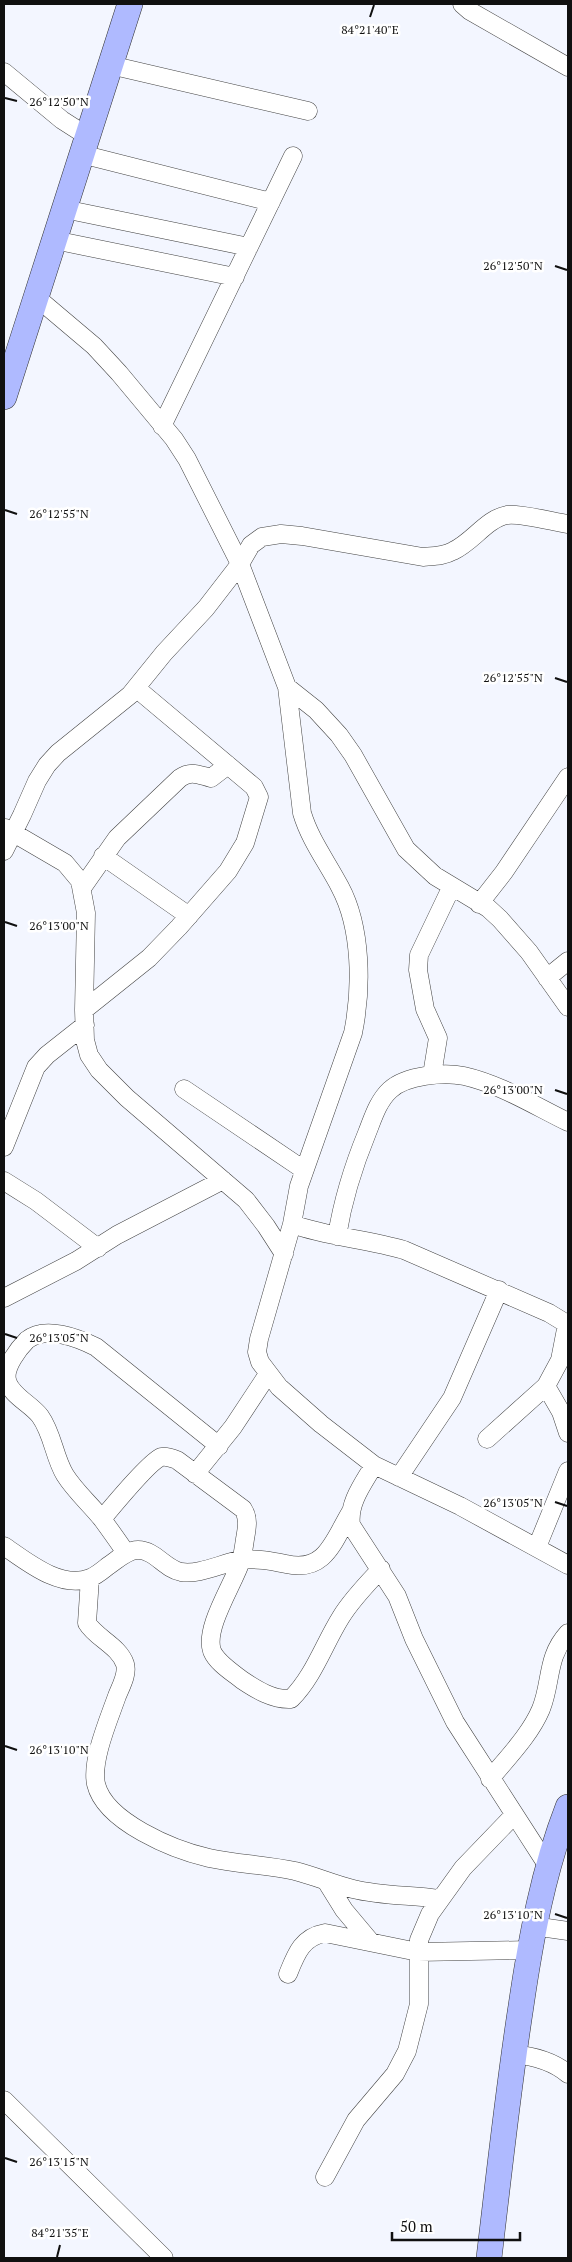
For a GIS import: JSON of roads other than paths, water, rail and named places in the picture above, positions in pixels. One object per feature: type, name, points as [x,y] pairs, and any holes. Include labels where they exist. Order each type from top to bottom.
[{"type":"main road","points":[[4,397],[130,4]]},
{"type":"main road","points":[[489,2258],[514,2054],[531,1938],[549,1868],[568,1807]]},
{"type":"street","points":[[462,4],[470,11],[568,67]]},
{"type":"street","points":[[110,65],[308,111]]},
{"type":"street","points":[[4,72],[62,120],[84,145],[271,202]]},
{"type":"street","points":[[162,426],[293,156]]},
{"type":"street","points":[[64,209],[249,247]]},
{"type":"street","points":[[54,240],[234,277]]},
{"type":"street","points":[[36,297],[94,346],[174,439],[187,459],[240,564],[287,687],[302,813],[314,843],[348,905],[354,925],[359,984],[358,1009],[348,1051],[299,1186],[292,1224],[259,1339],[257,1352],[260,1362],[279,1387],[321,1424],[374,1465],[460,1506],[568,1565]]},
{"type":"street","points":[[4,851],[9,830],[47,765],[58,753],[136,688],[240,564],[251,545],[262,537],[281,534],[302,536],[423,557],[440,556],[453,551],[500,516],[510,514],[568,524]]},
{"type":"street","points":[[287,687],[316,710],[339,735],[353,755],[406,849],[435,876],[500,919],[529,952],[568,1008]]},
{"type":"street","points":[[4,1147],[36,1066],[84,1018],[149,958],[228,871],[245,843],[257,808],[259,797],[254,787],[136,688]]},
{"type":"street","points":[[82,888],[102,856],[117,838],[180,778],[186,773],[192,773],[211,778],[228,765]]},
{"type":"street","points":[[479,904],[504,872],[568,777]]},
{"type":"street","points":[[9,830],[65,863],[74,872],[82,888],[86,927],[84,1018],[85,1040],[89,1055],[99,1070],[128,1098],[254,1209],[284,1254]]},
{"type":"street","points":[[102,856],[189,916]]},
{"type":"street","points":[[432,1075],[438,1038],[425,1009],[418,970],[419,955],[452,888]]},
{"type":"street","points":[[547,978],[568,961]]},
{"type":"street","points":[[337,1236],[348,1184],[377,1110],[383,1098],[392,1089],[404,1082],[449,1073],[484,1082],[568,1122]]},
{"type":"street","points":[[184,1089],[304,1170]]},
{"type":"street","points":[[4,1298],[55,1273],[117,1235],[223,1180]]},
{"type":"street","points":[[4,1181],[36,1201],[98,1248]]},
{"type":"street","points":[[292,1224],[308,1230],[404,1250],[567,1320],[560,1360],[546,1386],[486,1439]]},
{"type":"street","points":[[399,1477],[452,1398],[499,1290]]},
{"type":"street","points":[[126,1553],[102,1519],[68,1480],[62,1470],[47,1426],[39,1414],[10,1386],[6,1379],[8,1368],[28,1340],[36,1335],[46,1333],[96,1347],[218,1446]]},
{"type":"street","points":[[195,1474],[218,1446],[268,1374]]},
{"type":"street","points":[[546,1386],[561,1412],[568,1433]]},
{"type":"street","points":[[102,1519],[160,1458],[176,1460],[243,1509],[247,1516],[241,1560],[210,1634],[213,1653],[231,1672],[254,1688],[282,1700],[291,1699],[297,1693],[313,1670],[344,1612],[381,1569]]},
{"type":"street","points":[[4,1546],[49,1573],[64,1579],[80,1581],[90,1578],[126,1553],[138,1550],[146,1551],[173,1569],[183,1572],[241,1560],[258,1560],[293,1566],[308,1566],[321,1559],[350,1513],[374,1465]]},
{"type":"street","points":[[537,1547],[568,1471]]},
{"type":"street","points":[[350,1513],[351,1525],[397,1596],[414,1639],[455,1722],[549,1868]]},
{"type":"street","points":[[90,1578],[87,1623],[96,1636],[120,1655],[125,1664],[126,1671],[96,1760],[96,1783],[100,1794],[108,1805],[132,1825],[181,1850],[210,1858],[295,1871],[370,1892],[440,1899]]},
{"type":"street","points":[[490,1779],[536,1718],[545,1694],[554,1652],[568,1633]]},
{"type":"street","points":[[325,2177],[356,2120],[395,2074],[407,2051],[416,2022],[419,2004],[418,1952],[424,1927],[440,1899],[463,1868],[514,1814]]},
{"type":"street","points":[[326,1881],[344,1910],[370,1941]]},
{"type":"street","points":[[288,1974],[302,1943],[314,1935],[325,1933],[418,1952],[531,1938],[568,1931]]},
{"type":"street","points":[[514,2054],[553,2064],[568,2074]]},
{"type":"street","points":[[4,2100],[164,2258]]}]
